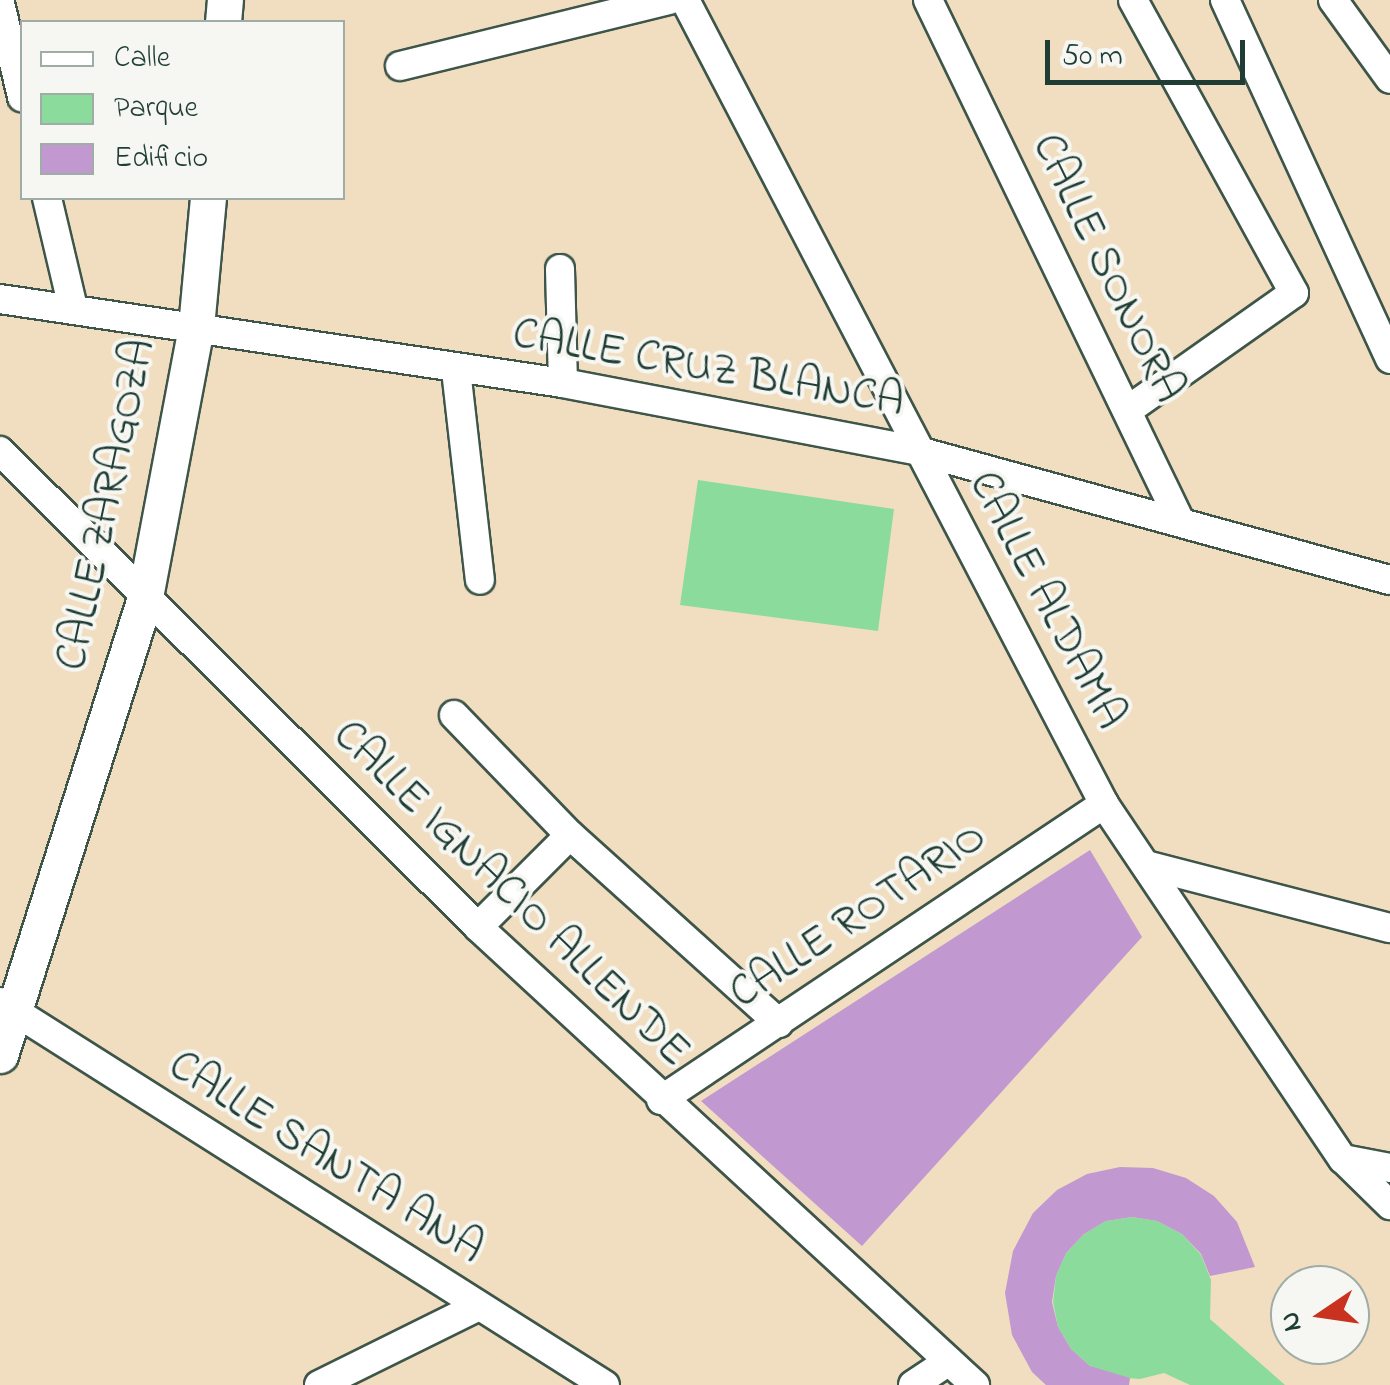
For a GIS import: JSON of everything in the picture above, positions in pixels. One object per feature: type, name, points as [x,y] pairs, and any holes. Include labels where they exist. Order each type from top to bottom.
[{"type":"street","points":[[400,66],[669,0]]},
{"type":"street","name":"CALLE ALDAMA","points":[[685,0],[1104,804],[1343,1160],[1390,1205]]},
{"type":"street","name":"CALLE SONORA","points":[[928,0],[1180,521]]},
{"type":"street","points":[[1128,410],[1294,294],[1133,0]]},
{"type":"street","points":[[1225,0],[1390,359]]},
{"type":"street","points":[[1333,0],[1390,79]]},
{"type":"street","points":[[0,3],[20,88]]},
{"type":"street","points":[[47,200],[73,308]]},
{"type":"street","name":"CALLE ZARAGOZA","points":[[0,1055],[8,1008],[146,598],[196,327],[208,200]]},
{"type":"street","points":[[560,268],[562,384]]},
{"type":"street","name":"CALLE CRUZ BLANCA","points":[[0,299],[562,384],[918,451],[1390,580]]},
{"type":"street","points":[[456,370],[480,580]]},
{"type":"street","name":"CALLE IGNACIO ALLENDE","points":[[0,451],[478,927],[661,1100],[975,1385]]},
{"type":"street","points":[[454,715],[570,835],[779,1022]]},
{"type":"street","name":"CALLE ROTARIO","points":[[661,1100],[1104,804]]},
{"type":"street","points":[[478,927],[570,835]]},
{"type":"street","points":[[1146,865],[1390,928]]},
{"type":"street","name":"CALLE SANTA ANA","points":[[8,1008],[605,1385]]},
{"type":"street","points":[[1343,1160],[1390,1168]]},
{"type":"street","points":[[319,1385],[479,1306]]},
{"type":"street","points":[[913,1385],[949,1361]]},
{"type":"green space","points":[[698,480],[894,509],[878,631],[680,605]]},
{"type":"green space","points":[[1132,1217],[1157,1221],[1182,1234],[1201,1255],[1211,1280],[1210,1319],[1285,1385],[1190,1385],[1164,1373],[1140,1379],[1114,1377],[1090,1366],[1071,1349],[1058,1327],[1053,1302],[1056,1276],[1066,1253],[1084,1234],[1106,1221]]},
{"type":"building","points":[[1090,850],[1142,937],[862,1246],[701,1101]]},
{"type":"building","points":[[1120,1167],[1153,1168],[1186,1178],[1214,1196],[1237,1222],[1255,1267],[1210,1276],[1201,1254],[1182,1234],[1157,1221],[1132,1217],[1106,1221],[1084,1234],[1066,1253],[1056,1276],[1052,1302],[1058,1327],[1071,1349],[1090,1366],[1130,1378],[1129,1385],[1046,1385],[1032,1372],[1012,1335],[1005,1293],[1013,1251],[1033,1213],[1057,1190],[1087,1174]]}]
